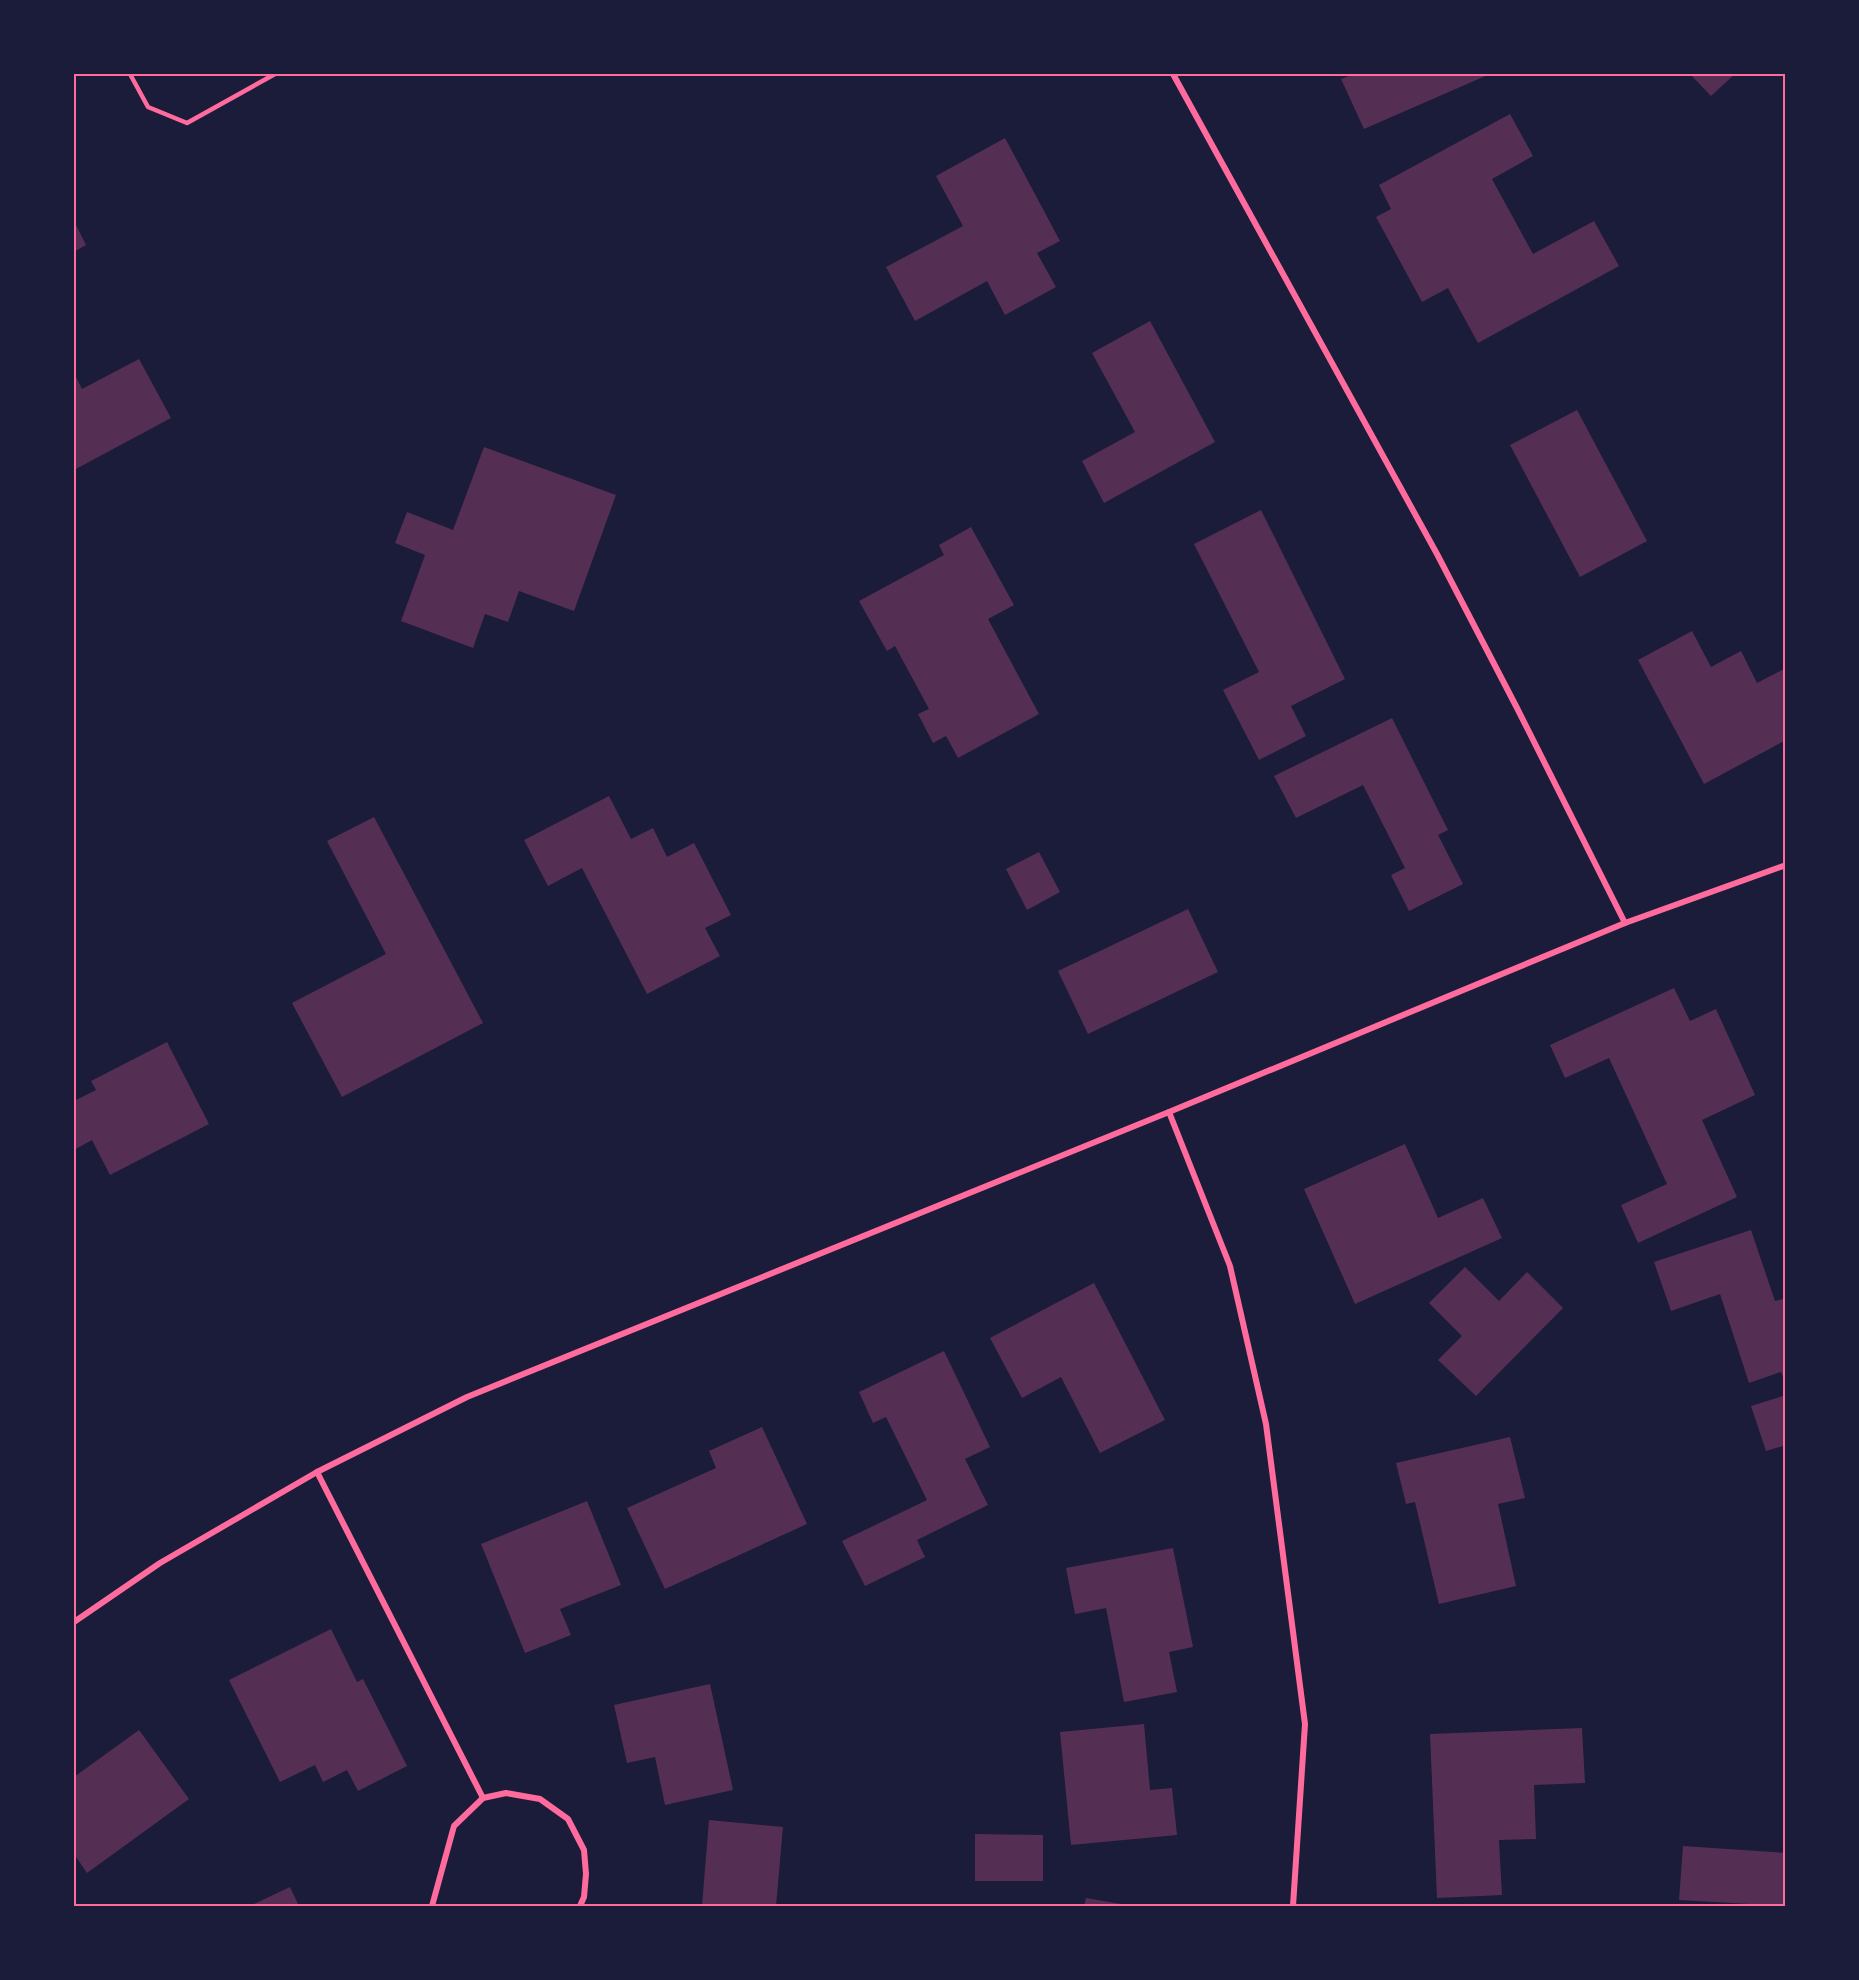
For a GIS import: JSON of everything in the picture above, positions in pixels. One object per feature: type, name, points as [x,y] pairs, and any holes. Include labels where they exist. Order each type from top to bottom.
[{"type":"street","points":[[1173,74],[1437,554],[1625,922]]},
{"type":"street","points":[[74,1622],[160,1563],[317,1472],[467,1397],[1169,1112],[1625,922],[1785,866]]},
{"type":"street","points":[[1169,1112],[1230,1266],[1266,1424],[1305,1724],[1293,1906]]},
{"type":"street","points":[[317,1472],[483,1798]]},
{"type":"street","points":[[432,1906],[453,1826],[483,1798],[506,1793],[540,1799],[568,1819],[584,1850],[586,1874],[584,1897],[580,1906]]},
{"type":"lane","points":[[130,74],[148,106],[187,123],[275,74]]},
{"type":"building","points":[[1354,74],[1490,74],[1364,129],[1341,79]]},
{"type":"building","points":[[1690,74],[1735,74],[1711,96]]},
{"type":"building","points":[[1510,114],[1533,156],[1492,179],[1533,254],[1594,221],[1619,266],[1478,343],[1448,288],[1422,302],[1376,217],[1391,209],[1379,185]]},
{"type":"building","points":[[1005,138],[1060,241],[1037,253],[1056,287],[1005,315],[987,281],[915,321],[886,267],[963,226],[936,176]]},
{"type":"building","points":[[74,221],[86,245],[74,252]]},
{"type":"building","points":[[1150,321],[1215,442],[1104,503],[1082,461],[1135,432],[1092,353]]},
{"type":"building","points":[[139,359],[171,418],[74,470],[74,373],[82,389]]},
{"type":"building","points":[[1577,410],[1647,541],[1580,577],[1510,445]]},
{"type":"building","points":[[484,447],[616,495],[574,611],[519,591],[508,622],[485,614],[473,648],[401,621],[425,555],[395,543],[407,512],[453,530]]},
{"type":"building","points":[[1261,510],[1345,679],[1291,706],[1306,736],[1259,760],[1223,690],[1259,672],[1194,544]]},
{"type":"building","points":[[971,527],[1014,605],[988,619],[1039,714],[958,758],[946,736],[933,743],[918,714],[929,709],[895,646],[887,651],[859,601],[944,555],[939,545]]},
{"type":"building","points":[[1692,631],[1711,667],[1741,651],[1757,683],[1786,668],[1786,740],[1704,784],[1638,660]]},
{"type":"building","points":[[1392,718],[1448,830],[1438,835],[1463,884],[1409,911],[1391,875],[1405,868],[1363,785],[1296,818],[1274,776]]},
{"type":"building","points":[[609,796],[631,839],[653,828],[667,857],[694,843],[731,915],[705,928],[720,956],[647,994],[582,868],[548,886],[524,840]]},
{"type":"building","points":[[374,817],[483,1023],[342,1097],[292,1003],[386,954],[327,841]]},
{"type":"building","points":[[1039,852],[1060,892],[1027,910],[1006,869]]},
{"type":"building","points":[[1188,909],[1218,972],[1088,1034],[1058,971]]},
{"type":"building","points":[[1674,988],[1690,1021],[1716,1009],[1755,1095],[1702,1120],[1737,1197],[1638,1243],[1621,1205],[1667,1184],[1609,1058],[1565,1078],[1550,1045]]},
{"type":"building","points":[[167,1042],[209,1124],[110,1175],[92,1140],[74,1150],[74,1101],[96,1090],[91,1081]]},
{"type":"building","points":[[1405,1144],[1438,1218],[1483,1198],[1502,1238],[1355,1304],[1304,1189]]},
{"type":"building","points":[[1751,1230],[1775,1301],[1786,1298],[1786,1383],[1781,1372],[1749,1383],[1720,1294],[1671,1311],[1654,1262]]},
{"type":"building","points":[[1465,1267],[1499,1301],[1527,1272],[1563,1308],[1476,1396],[1438,1360],[1462,1336],[1429,1303]]},
{"type":"building","points":[[1094,1283],[1165,1420],[1100,1453],[1061,1377],[1022,1398],[990,1338]]},
{"type":"building","points":[[944,1351],[990,1447],[965,1459],[988,1505],[917,1540],[925,1557],[865,1586],[842,1541],[927,1500],[886,1417],[873,1423],[859,1392]]},
{"type":"building","points":[[1786,1395],[1786,1445],[1766,1451],[1751,1406]]},
{"type":"building","points":[[762,1427],[807,1524],[665,1589],[627,1508],[716,1468],[709,1451]]},
{"type":"building","points":[[1510,1437],[1525,1498],[1498,1504],[1516,1586],[1439,1604],[1415,1502],[1406,1504],[1396,1463]]},
{"type":"building","points":[[587,1501],[621,1585],[560,1609],[571,1635],[525,1653],[481,1544]]},
{"type":"building","points":[[1173,1548],[1193,1647],[1169,1652],[1177,1692],[1124,1702],[1106,1608],[1075,1614],[1066,1568]]},
{"type":"building","points":[[331,1629],[357,1682],[363,1679],[407,1766],[358,1791],[347,1770],[323,1782],[315,1765],[280,1782],[229,1680]]},
{"type":"building","points":[[710,1684],[733,1790],[665,1805],[655,1757],[627,1763],[614,1705]]},
{"type":"building","points":[[1144,1724],[1150,1790],[1172,1788],[1177,1835],[1071,1845],[1060,1732]]},
{"type":"building","points":[[1582,1728],[1585,1783],[1534,1785],[1536,1839],[1499,1840],[1502,1895],[1437,1898],[1430,1734]]},
{"type":"building","points":[[139,1730],[189,1799],[87,1873],[74,1854],[74,1777]]},
{"type":"building","points":[[709,1820],[783,1827],[776,1906],[702,1906]]},
{"type":"building","points":[[975,1834],[1043,1835],[1043,1881],[975,1881]]},
{"type":"building","points":[[1683,1846],[1786,1853],[1786,1906],[1679,1900]]},
{"type":"building","points":[[290,1887],[299,1906],[250,1906]]},
{"type":"building","points":[[1086,1898],[1127,1905],[1127,1906],[1084,1906]]}]
